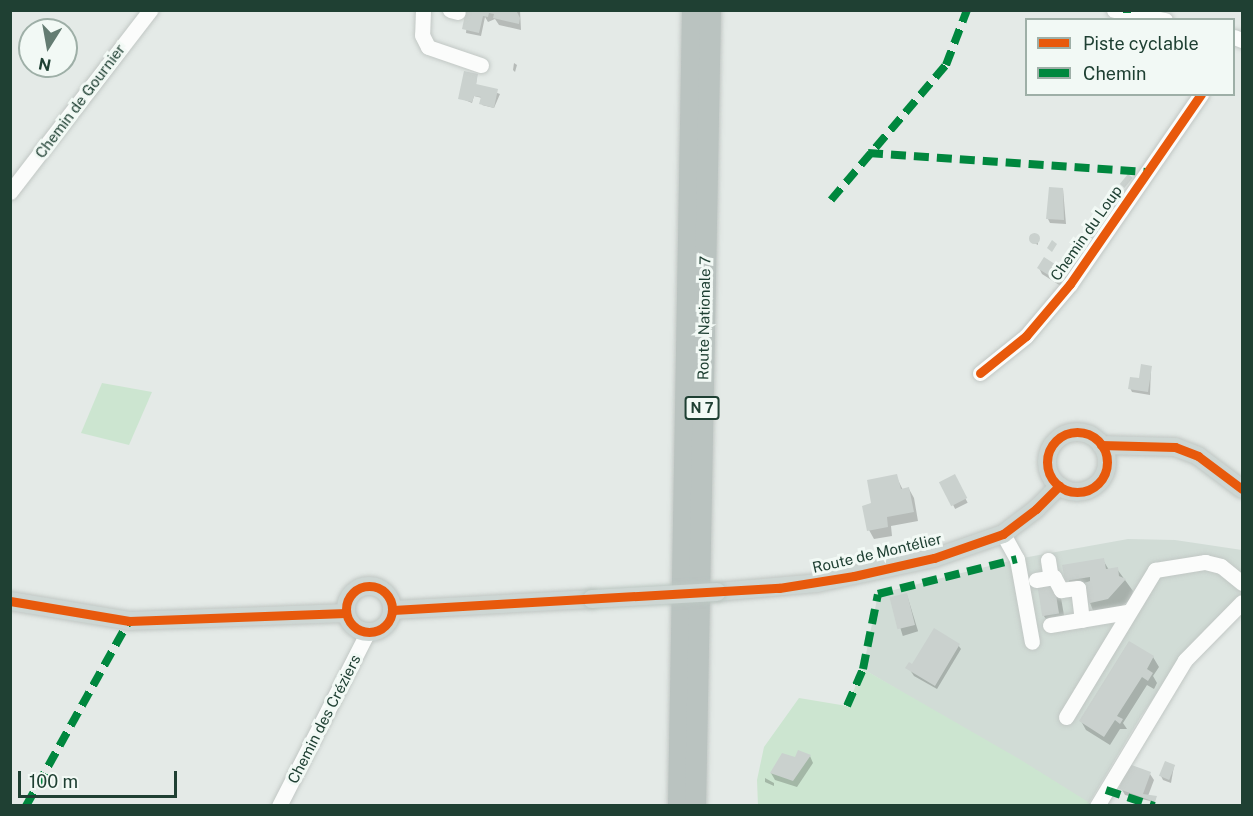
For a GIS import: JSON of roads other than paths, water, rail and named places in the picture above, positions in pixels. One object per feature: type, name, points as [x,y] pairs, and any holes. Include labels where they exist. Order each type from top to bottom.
[{"type":"highway","name":"Route Nationale 7","points":[[678,806],[692,10]]},
{"type":"highway","name":"Route Nationale 7","points":[[695,806],[710,10]]},
{"type":"main road","points":[[1101,445],[1106,469],[1096,485],[1077,492],[1059,486],[1047,470],[1047,460],[1054,442],[1062,435],[1081,432],[1101,445],[1174,447],[1198,456],[1242,489]]},
{"type":"main road","name":"Route de Montélier","points":[[393,610],[717,592],[854,576],[934,558],[1003,534],[1036,509],[1059,486]]},
{"type":"main road","points":[[368,586],[383,590],[393,610],[382,629],[367,633],[354,627],[346,614],[353,592],[368,586]]},
{"type":"main road","points":[[10,601],[129,621],[346,614]]},
{"type":"street","name":"Chemin de Gournier","points":[[10,192],[150,10]]},
{"type":"street","points":[[423,10],[422,35],[428,47],[481,65]]},
{"type":"street","points":[[1114,10],[1155,18]]},
{"type":"street","name":"Chemin du Loup","points":[[980,373],[1026,336],[1070,285],[1200,96]]},
{"type":"street","points":[[1003,534],[1017,559],[1032,642]]},
{"type":"street","points":[[1048,560],[1043,579],[1057,580],[1060,590],[1078,588],[1082,620]]},
{"type":"street","points":[[1066,717],[1127,612],[1155,570],[1205,562],[1221,566],[1242,584]]},
{"type":"street","points":[[1097,806],[1185,660],[1242,602]]},
{"type":"street","points":[[1050,625],[1127,612]]},
{"type":"street","name":"Chemin des Créziers","points":[[279,806],[367,633]]}]
